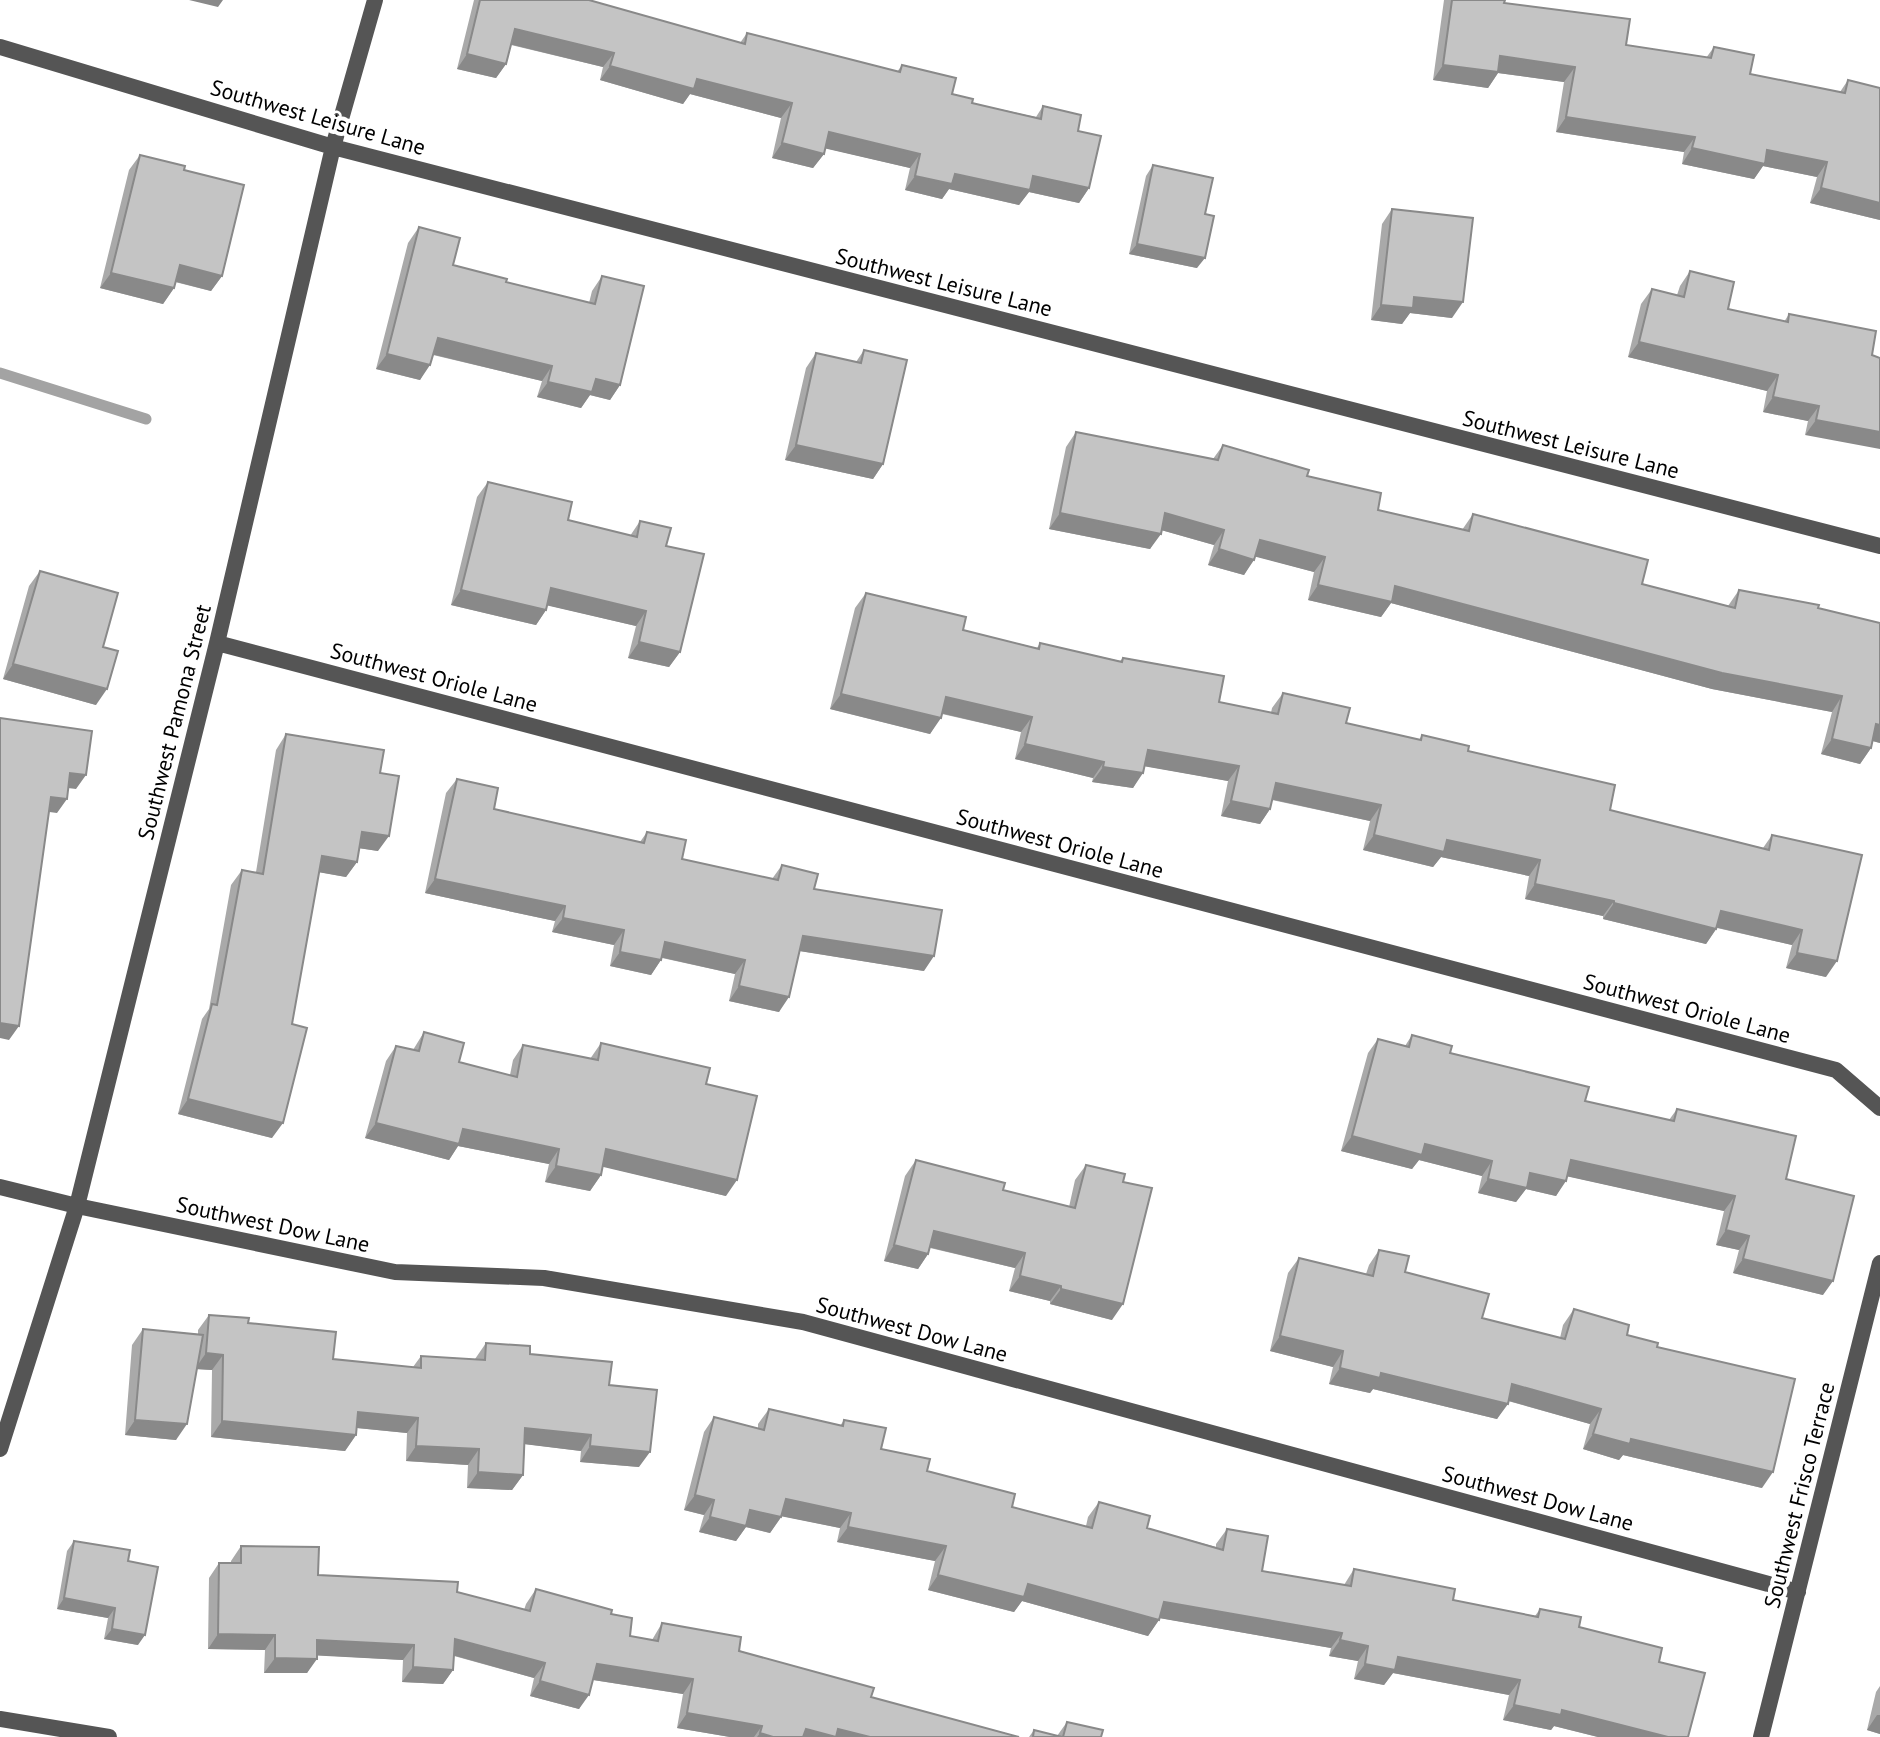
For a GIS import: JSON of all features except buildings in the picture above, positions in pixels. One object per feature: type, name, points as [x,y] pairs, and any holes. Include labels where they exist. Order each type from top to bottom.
[{"type":"street","name":"Southwest Pamona Street","points":[[0,1449],[77,1206],[217,643],[333,147],[375,0]]},
{"type":"street","name":"Southwest Leisure Lane","points":[[0,47],[333,147],[1880,546]]},
{"type":"street","name":"Southwest Oriole Lane","points":[[217,643],[1836,1070],[1880,1108]]},
{"type":"street","name":"Southwest Dow Lane","points":[[0,1187],[395,1272],[544,1278],[803,1322],[1798,1592]]},
{"type":"street","name":"Southwest Frisco Terrace","points":[[1761,1737],[1880,1263]]},
{"type":"street","points":[[0,1719],[109,1737]]},
{"type":"waterway","points":[[0,373],[146,419]]}]
